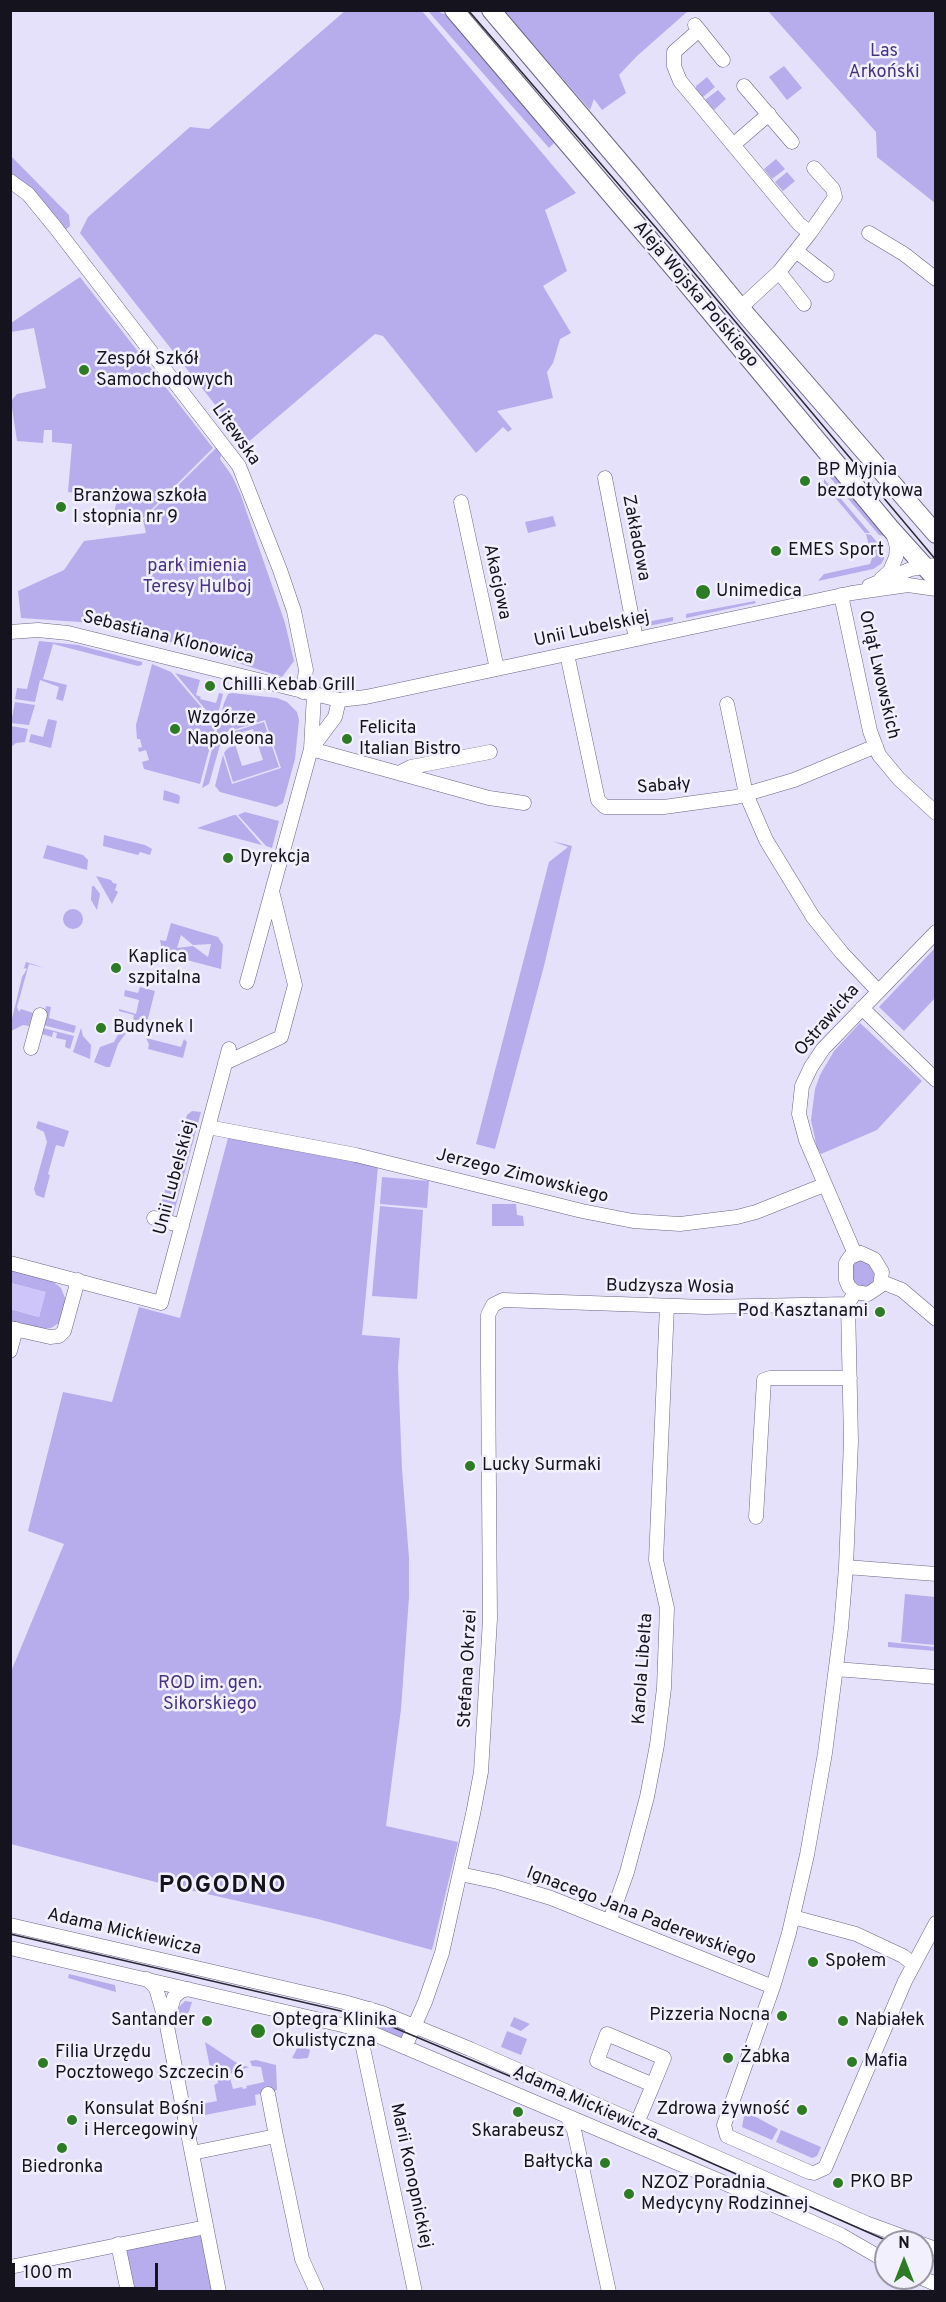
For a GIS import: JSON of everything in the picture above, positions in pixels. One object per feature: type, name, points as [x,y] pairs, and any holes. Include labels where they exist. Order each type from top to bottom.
[{"type":"main road","name":"Aleja Wojska Polskiego","points":[[454,10],[926,568]]},
{"type":"main road","name":"Aleja Wojska Polskiego","points":[[491,10],[740,308],[936,534]]},
{"type":"street","points":[[723,60],[697,27],[674,52],[674,66],[690,95],[799,224],[810,233]]},
{"type":"street","points":[[744,86],[792,142]]},
{"type":"street","points":[[733,145],[769,114]]},
{"type":"street","points":[[740,308],[778,272],[796,251],[835,197],[833,189],[814,168]]},
{"type":"street","name":"Litewska","points":[[10,181],[28,194],[55,227],[239,466],[278,562],[294,611],[309,694]]},
{"type":"street","points":[[869,233],[904,254],[936,279]]},
{"type":"street","points":[[796,251],[827,275]]},
{"type":"street","points":[[778,272],[804,304]]},
{"type":"street","name":"Zakładowa","points":[[605,478],[636,639]]},
{"type":"street","name":"Akacjowa","points":[[461,502],[496,669]]},
{"type":"street","name":"Unii Lubelskiej","points":[[874,584],[887,573],[896,560],[897,545],[890,528]]},
{"type":"street","name":"Unii Lubelskiej","points":[[309,694],[339,700],[366,697],[847,594],[926,568]]},
{"type":"street","name":"Unii Lubelskiej","points":[[847,594],[926,568]]},
{"type":"street","name":"Unii Lubelskiej","points":[[926,568],[936,589]]},
{"type":"street","name":"Orląt Lwowskich","points":[[847,594],[870,731],[879,755],[890,770],[936,813]]},
{"type":"street","name":"Sebastiana Klonowica","points":[[10,632],[49,630],[76,634],[309,694]]},
{"type":"street","name":"Sabały","points":[[567,654],[600,804],[610,808],[664,807],[747,794],[794,780],[876,746]]},
{"type":"street","points":[[247,982],[311,749],[309,694]]},
{"type":"street","points":[[311,749],[335,717],[339,700]]},
{"type":"street","points":[[727,704],[747,794],[766,840],[796,892],[842,953],[878,991]]},
{"type":"street","points":[[311,749],[489,798],[524,803]]},
{"type":"street","points":[[402,774],[411,767],[490,752]]},
{"type":"street","points":[[225,1063],[281,1037],[284,1027],[295,985],[272,892]]},
{"type":"street","name":"Ostrawicka","points":[[855,1254],[824,1185],[803,1130],[800,1096],[806,1076],[816,1058],[936,932]]},
{"type":"street","points":[[862,1008],[936,1080]]},
{"type":"street","points":[[31,1048],[40,1014]]},
{"type":"street","name":"Unii Lubelskiej","points":[[78,1280],[161,1303],[229,1049]]},
{"type":"street","name":"Jerzego Zimowskiego","points":[[208,1127],[378,1160],[582,1211],[643,1222],[680,1224],[737,1217],[756,1212],[824,1185]]},
{"type":"street","points":[[154,1218],[182,1226]]},
{"type":"street","points":[[852,1298],[868,1294],[877,1289],[882,1282],[882,1272],[874,1259],[866,1254],[855,1254],[846,1263],[845,1273],[852,1298],[851,1441],[846,1568],[836,1669],[822,1773],[793,1917],[773,1987],[726,2119],[724,2132],[727,2136],[809,2172],[821,2171],[828,2163],[913,1964],[936,1923]]},
{"type":"street","points":[[10,1263],[78,1280],[62,1334],[50,1337],[13,1328],[10,1352]]},
{"type":"street","points":[[882,1282],[902,1290],[936,1319]]},
{"type":"street","name":"Budzysza Wosia","points":[[492,1305],[503,1300],[753,1307],[852,1298]]},
{"type":"street","name":"Stefana Okrzei","points":[[414,2026],[442,1953],[479,1785],[487,1687],[490,1598],[488,1315],[492,1305]]},
{"type":"street","name":"Karola Libelta","points":[[610,1920],[625,1878],[643,1814],[657,1745],[664,1688],[667,1608],[656,1560],[667,1306]]},
{"type":"street","points":[[756,1517],[764,1380],[770,1378],[850,1378]]},
{"type":"street","points":[[846,1568],[936,1574]]},
{"type":"street","points":[[836,1669],[936,1677]]},
{"type":"street","name":"Ignacego Jana Paderewskiego","points":[[460,1874],[534,1892],[610,1920],[773,1987]]},
{"type":"street","points":[[793,1917],[850,1932],[903,1956],[913,1964]]},
{"type":"street","name":"Adama Mickiewicza","points":[[10,1925],[370,2009],[885,2230]]},
{"type":"street","name":"Adama Mickiewicza","points":[[10,1948],[363,2030],[841,2235],[874,2254]]},
{"type":"street","points":[[147,1979],[156,1988],[167,2026],[219,2292]]},
{"type":"street","points":[[167,2026],[168,2014],[174,1997],[188,1989]]},
{"type":"street","points":[[363,2030],[370,2009]]},
{"type":"street","points":[[405,2047],[414,2026]]},
{"type":"street","name":"Marii Konopnickiej","points":[[363,2030],[362,2043],[415,2292]]},
{"type":"street","points":[[637,2123],[653,2085],[664,2058],[607,2034],[597,2061],[653,2085]]},
{"type":"street","points":[[368,2068],[374,2047],[390,2041]]},
{"type":"street","points":[[268,2094],[302,2259],[316,2292]]},
{"type":"street","points":[[567,2116],[574,2130],[609,2292]]},
{"type":"street","points":[[192,2153],[276,2136]]},
{"type":"street","points":[[751,2196],[769,2154]]},
{"type":"street","points":[[10,2267],[206,2227]]},
{"type":"street","points":[[118,2244],[128,2292]]},
{"type":"green space","points":[[346,10],[422,11],[576,193],[545,210],[567,271],[543,286],[571,333],[560,339],[553,363],[547,372],[553,398],[497,411],[512,429],[508,432],[503,427],[476,453],[383,336],[375,334],[246,444],[80,233],[88,217],[190,127],[209,129]]},
{"type":"green space","points":[[428,11],[436,11],[453,17],[558,139],[549,148]]},
{"type":"green space","points":[[504,11],[688,11],[619,75],[626,93],[602,110],[594,99],[590,110]]},
{"type":"green space","name":"Las Arkoński","points":[[768,11],[935,11],[935,203],[877,157],[876,132]]},
{"type":"green space","points":[[784,66],[802,88],[787,100],[769,77]]},
{"type":"green space","points":[[707,77],[715,87],[703,97],[696,86]]},
{"type":"green space","points":[[718,90],[726,99],[714,110],[705,100]]},
{"type":"green space","points":[[10,155],[69,215],[70,226],[64,231],[11,176]]},
{"type":"green space","points":[[776,159],[785,169],[772,179],[764,169]]},
{"type":"green space","points":[[787,172],[795,181],[783,191],[775,182]]},
{"type":"green space","points":[[80,277],[213,448],[141,520],[113,516],[118,497],[68,492],[72,444],[52,442],[52,430],[44,430],[43,443],[17,441],[11,401],[17,394],[46,388],[34,328],[11,332],[11,323]]},
{"type":"green space","name":"park imienia Teresy Hulboj","points":[[217,447],[222,452],[220,459],[240,493],[285,623],[294,661],[282,677],[175,643],[124,631],[80,622],[21,618],[18,591],[64,570],[84,541],[146,533],[143,520]]},
{"type":"green space","points":[[828,475],[837,477],[885,536],[879,535]]},
{"type":"green space","points":[[824,479],[870,533],[865,533],[827,488]]},
{"type":"green space","points":[[553,516],[556,526],[528,533],[525,522]]},
{"type":"green space","points":[[866,534],[871,535],[885,552],[881,564],[873,569],[818,581],[824,574],[870,564],[872,558],[876,556],[875,551],[870,550]]},
{"type":"green space","points":[[755,601],[756,603],[686,618],[686,614]]},
{"type":"green space","points":[[673,617],[673,621],[648,626],[641,623]]},
{"type":"green space","points":[[39,641],[78,645],[142,662],[142,665],[138,666],[53,644],[43,679],[67,685],[63,701],[56,699],[59,687],[40,680],[35,702],[15,699],[17,688],[27,689]]},
{"type":"green space","points":[[152,664],[171,672],[216,724],[200,784],[144,769],[142,762],[149,760],[146,750],[139,752],[138,748],[142,747],[140,739],[137,739],[136,725]]},
{"type":"green space","points":[[175,673],[200,680],[196,695],[201,697],[200,699],[216,703],[219,693],[223,694],[216,722]]},
{"type":"green space","points":[[228,694],[277,698],[287,702],[297,712],[299,720],[295,759],[283,803],[276,807],[220,792],[215,786],[223,755],[232,784],[281,768],[265,720],[217,735],[220,745],[209,784],[202,788],[224,703]]},
{"type":"green space","points":[[15,702],[35,705],[29,725],[11,723]]},
{"type":"green space","points":[[48,719],[57,721],[51,748],[29,742],[31,734],[43,737]]},
{"type":"green space","points":[[264,722],[279,767],[233,782],[224,753],[227,749],[235,744],[242,766],[263,760],[253,729],[222,738],[220,742],[219,736]]},
{"type":"green space","points":[[11,726],[28,729],[25,742],[16,743],[11,747]]},
{"type":"green space","points":[[164,790],[179,795],[179,804],[163,800]]},
{"type":"green space","points":[[245,812],[279,821],[272,848],[266,846],[238,815]]},
{"type":"green space","points":[[234,815],[262,845],[197,828]]},
{"type":"green space","points":[[104,835],[145,845],[152,849],[150,855],[140,852],[138,855],[103,846]]},
{"type":"green space","points":[[552,841],[572,846],[544,966],[495,1149],[476,1144],[549,862],[568,847]]},
{"type":"green space","points":[[47,845],[83,855],[88,860],[87,870],[43,858]]},
{"type":"green space","points":[[96,876],[117,884],[115,890],[118,892],[112,904]]},
{"type":"green space","points":[[92,886],[100,894],[97,910],[91,900]]},
{"type":"green space","points":[[73,909],[80,912],[83,919],[80,926],[73,929],[66,926],[63,919],[66,912]]},
{"type":"green space","points":[[171,923],[218,937],[223,945],[221,969],[168,955],[162,951],[160,940],[166,941]],"holes":[[[181,935],[193,945],[211,944],[208,957],[193,946],[177,948]]]},
{"type":"green space","points":[[935,948],[935,998],[904,1031],[879,1007]]},
{"type":"green space","points":[[26,962],[45,968],[29,964],[17,1007],[19,1012],[21,1009],[33,1013],[29,1026],[23,1025],[11,1031],[22,977],[27,969],[24,968]]},
{"type":"green space","points":[[140,987],[155,991],[145,1030],[153,1032],[152,1035],[137,1031],[130,1033],[134,1015],[119,1011],[119,1009],[136,1014],[139,1000],[124,996],[125,990],[138,993]]},
{"type":"green space","points":[[46,1006],[51,1007],[49,1018],[76,1026],[74,1033],[43,1025]]},
{"type":"green space","points":[[860,1023],[922,1081],[877,1130],[821,1154],[817,1148],[811,1120],[815,1089],[834,1051]]},
{"type":"green space","points":[[39,1027],[74,1036],[70,1049],[65,1047],[66,1040],[56,1038],[57,1033],[53,1032],[52,1037],[42,1034]]},
{"type":"green space","points":[[122,1027],[127,1027],[126,1033],[118,1044],[110,1067],[94,1062],[100,1047],[114,1042]]},
{"type":"green space","points":[[81,1028],[83,1036],[91,1045],[90,1059],[73,1052]]},
{"type":"green space","points":[[146,1038],[181,1047],[184,1039],[187,1042],[183,1058],[148,1049],[149,1044]]},
{"type":"green space","points":[[192,1111],[201,1112],[172,1220],[161,1214],[160,1208],[174,1160],[177,1161],[176,1154],[187,1115]]},
{"type":"green space","points":[[38,1121],[69,1131],[64,1147],[56,1145],[44,1198],[36,1195],[34,1189],[47,1142],[44,1132],[36,1128]]},
{"type":"green space","name":"ROD im. gen. Sikorskiego","points":[[228,1138],[346,1158],[378,1167],[362,1335],[400,1338],[398,1368],[402,1469],[409,1558],[409,1597],[401,1709],[386,1826],[458,1842],[432,1950],[318,1919],[167,1885],[11,1844],[10,1674],[64,1544],[28,1531],[63,1392],[112,1402],[139,1307],[180,1318]]},
{"type":"green space","points":[[382,1177],[429,1181],[427,1208],[380,1204]]},
{"type":"green space","points":[[492,1204],[516,1204],[517,1215],[523,1216],[524,1226],[492,1226]]},
{"type":"green space","points":[[380,1206],[423,1210],[417,1299],[372,1296]]},
{"type":"green space","points":[[860,1260],[868,1263],[875,1275],[872,1285],[867,1287],[857,1285],[852,1278],[854,1262]]},
{"type":"green space","points":[[11,1269],[51,1280],[61,1288],[67,1303],[59,1323],[51,1328],[41,1329],[11,1322],[10,1309],[39,1317],[45,1292],[11,1283]]},
{"type":"green space","points":[[905,1594],[935,1597],[935,1645],[901,1642]]},
{"type":"green space","points":[[888,1642],[935,1647],[935,1651],[888,1647]]},
{"type":"green space","points":[[69,1974],[115,1985],[116,1992],[68,1978]]},
{"type":"green space","points":[[185,2001],[192,2002],[186,2021],[177,2017],[179,2007]]},
{"type":"green space","points":[[514,2017],[530,2024],[521,2031],[510,2026]]},
{"type":"green space","points":[[379,2018],[404,2028],[402,2038],[374,2028]]},
{"type":"green space","points":[[507,2031],[527,2039],[521,2055],[501,2047]]},
{"type":"green space","points":[[205,2042],[240,2065],[249,2067],[229,2074],[233,2089],[242,2087],[243,2089],[247,2088],[246,2086],[264,2082],[261,2067],[252,2066],[250,2061],[256,2060],[276,2065],[277,2090],[255,2095],[256,2105],[200,2116],[197,2105],[217,2101],[214,2085],[218,2083],[215,2067],[210,2068]]},
{"type":"green space","points":[[299,2045],[310,2050],[308,2058],[292,2058]]},
{"type":"green space","points":[[745,2111],[778,2129],[772,2140],[742,2127]]},
{"type":"green space","points":[[781,2130],[821,2147],[817,2156],[812,2158],[776,2142]]},
{"type":"green space","points":[[202,2235],[213,2291],[133,2291],[125,2250]]},
{"type":"shaded area","points":[[10,1283],[46,1292],[39,1317],[11,1309]]},
{"type":"tram line","points":[[468,10],[670,244],[936,560]]},
{"type":"tram line","points":[[10,1934],[371,2018],[605,2116],[874,2235]]},
{"type":"place","name":"Zespół Szkół Samochodowych","points":[[84,370]]},
{"type":"place","name":"BP Myjnia bezdotykowa","points":[[805,481]]},
{"type":"place","name":"Branżowa szkoła I stopnia nr 9","points":[[61,507]]},
{"type":"place","name":"EMES Sport","points":[[776,551]]},
{"type":"place","name":"Unimedica","points":[[703,592]]},
{"type":"place","name":"Chilli Kebab Grill","points":[[210,686]]},
{"type":"place","name":"Wzgórze Napoleona","points":[[175,729]]},
{"type":"place","name":"Felicita Italian Bistro","points":[[347,739]]},
{"type":"place","name":"Dyrekcja","points":[[228,858]]},
{"type":"place","name":"Kaplica szpitalna","points":[[116,968]]},
{"type":"place","name":"Budynek I","points":[[101,1028]]},
{"type":"place","name":"Pod Kasztanami","points":[[880,1312]]},
{"type":"place","name":"Lucky Surmaki","points":[[470,1466]]},
{"type":"place","name":"Społem","points":[[813,1962]]},
{"type":"place","name":"Pizzeria Nocna","points":[[782,2016]]},
{"type":"place","name":"Santander","points":[[207,2021]]},
{"type":"place","name":"Nabiałek","points":[[843,2021]]},
{"type":"place","name":"Optegra Klinika Okulistyczna","points":[[258,2031]]},
{"type":"place","name":"Żabka","points":[[728,2058]]},
{"type":"place","name":"Mafia","points":[[852,2062]]},
{"type":"place","name":"Filia Urzędu Pocztowego Szczecin 6","points":[[43,2063]]},
{"type":"place","name":"Zdrowa żywność","points":[[802,2110]]},
{"type":"place","name":"Skarabeusz","points":[[518,2112]]},
{"type":"place","name":"Konsulat Bośni i Hercegowiny","points":[[72,2120]]},
{"type":"place","name":"Biedronka","points":[[62,2148]]},
{"type":"place","name":"Bałtycka","points":[[605,2163]]},
{"type":"place","name":"PKO BP","points":[[838,2183]]},
{"type":"place","name":"NZOZ Poradnia Medycyny Rodzinnej","points":[[629,2194]]},
{"type":"district","name":"POGODNO","points":[[223,1887]]}]
